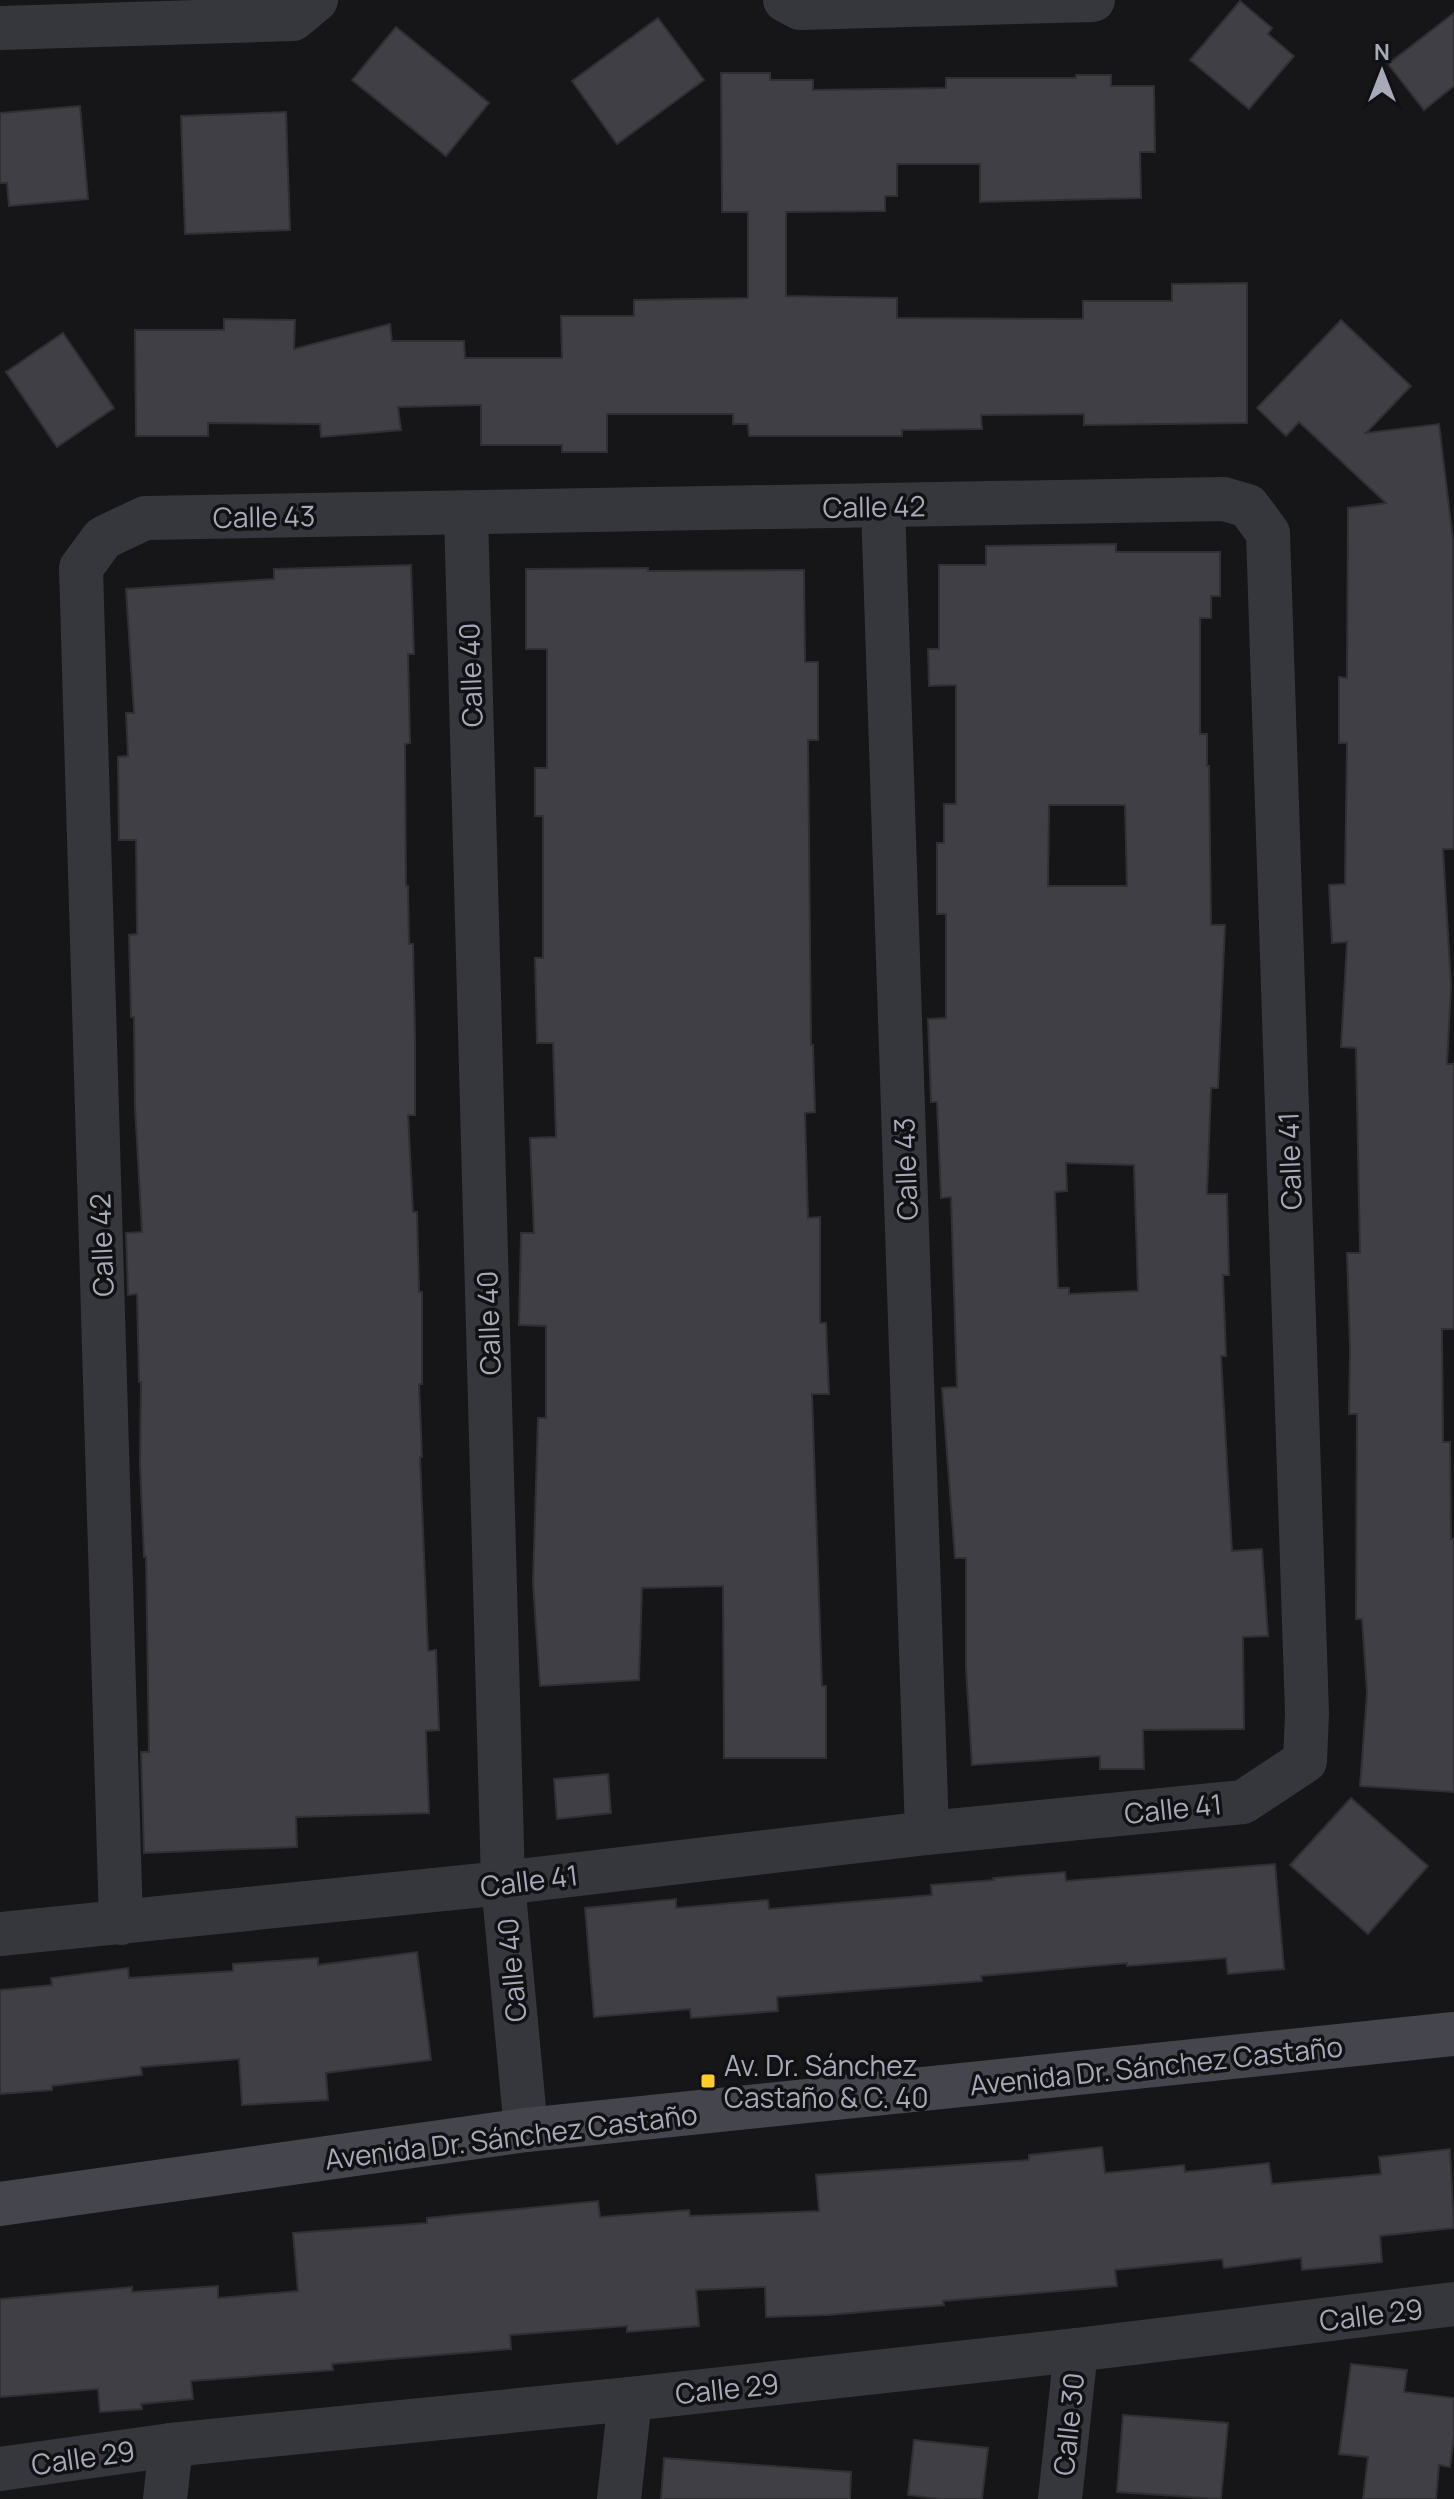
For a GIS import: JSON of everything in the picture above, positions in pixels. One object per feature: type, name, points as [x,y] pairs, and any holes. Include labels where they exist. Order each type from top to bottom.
[{"type":"street","points":[[0,28],[293,19],[316,0]]},
{"type":"street","points":[[792,4],[1093,0]]},
{"type":"street","name":"Calle 42","points":[[466,514],[1224,499],[1248,506],[1268,533]]},
{"type":"street","name":"Calle 43","points":[[883,506],[927,1833]]},
{"type":"street","name":"Calle 43","points":[[81,568],[103,538],[145,518],[466,514]]},
{"type":"street","name":"Calle 40","points":[[466,514],[503,1883],[526,2130]]},
{"type":"street","name":"Calle 41","points":[[0,1934],[503,1883],[927,1833],[1243,1802],[1305,1761],[1307,1697],[1268,533]]},
{"type":"street","name":"Calle 42","points":[[81,568],[121,1923]]},
{"type":"street","name":"Avenida Dr. Sánchez Castaño","points":[[0,2204],[526,2130],[1454,2034]]},
{"type":"street","name":"Calle 29","points":[[0,2469],[171,2445],[1076,2350],[1454,2304]]},
{"type":"street","name":"Calle 30","points":[[1060,2499],[1076,2350]]},
{"type":"street","points":[[619,2499],[630,2399]]},
{"type":"street","points":[[165,2499],[171,2445]]},
{"type":"building","points":[[1240,1],[1272,28],[1268,34],[1294,56],[1249,109],[1190,60]]},
{"type":"building","points":[[1454,13],[1454,86],[1424,110],[1388,64]]},
{"type":"building","points":[[658,18],[704,80],[617,144],[572,81]]},
{"type":"building","points":[[396,27],[489,103],[446,156],[352,80]]},
{"type":"building","points":[[721,73],[770,73],[770,80],[813,80],[813,90],[946,88],[946,78],[1076,78],[1076,75],[1111,75],[1111,86],[1154,86],[1155,152],[1140,152],[1141,198],[980,202],[980,164],[897,164],[897,196],[885,196],[885,211],[786,212],[786,296],[897,298],[897,318],[1083,319],[1083,301],[1172,301],[1172,284],[1247,283],[1247,423],[1084,425],[1084,414],[981,415],[982,429],[902,430],[902,436],[749,436],[748,424],[733,424],[733,414],[607,414],[607,452],[562,452],[562,445],[481,445],[481,405],[398,407],[401,430],[321,437],[320,424],[208,423],[208,436],[136,436],[135,330],[224,330],[224,319],[295,320],[294,349],[390,324],[392,341],[464,341],[465,358],[562,358],[561,316],[634,316],[634,300],[748,298],[748,212],[722,212]]},
{"type":"building","points":[[80,106],[88,199],[9,206],[7,183],[0,183],[0,113]]},
{"type":"building","points":[[286,112],[290,230],[185,234],[181,116]]},
{"type":"building","points":[[1341,320],[1411,386],[1366,433],[1439,424],[1453,540],[1454,849],[1443,849],[1451,985],[1447,1064],[1454,1064],[1454,1329],[1442,1329],[1443,1442],[1450,1442],[1451,1539],[1454,1539],[1454,1792],[1360,1786],[1367,1693],[1362,1619],[1356,1619],[1357,1414],[1349,1414],[1347,1253],[1360,1253],[1356,1048],[1341,1047],[1347,942],[1332,943],[1329,885],[1345,884],[1347,743],[1339,743],[1339,677],[1347,678],[1348,508],[1386,503],[1299,422],[1286,436],[1257,408]]},
{"type":"building","points":[[63,333],[114,408],[57,447],[6,372]]},
{"type":"building","points":[[1116,544],[1116,552],[1220,552],[1220,596],[1211,596],[1211,618],[1200,618],[1200,734],[1207,734],[1209,766],[1211,925],[1225,925],[1218,1088],[1211,1088],[1207,1194],[1227,1194],[1229,1275],[1223,1275],[1226,1356],[1221,1356],[1232,1551],[1262,1549],[1268,1636],[1243,1637],[1244,1729],[1143,1730],[1144,1769],[1100,1769],[1100,1756],[972,1765],[966,1668],[966,1558],[955,1558],[942,1388],[957,1387],[951,1197],[941,1198],[937,1102],[931,1102],[928,1019],[946,1018],[946,914],[937,914],[937,843],[944,843],[944,804],[956,804],[956,685],[929,686],[928,649],[939,649],[939,565],[986,565],[986,546]],"holes":[[[1049,805],[1125,805],[1127,886],[1048,886]],[[1066,1163],[1134,1165],[1138,1291],[1069,1294],[1069,1288],[1058,1288],[1055,1192],[1067,1191]]]},
{"type":"building","points":[[411,565],[414,654],[408,654],[410,743],[405,744],[406,886],[409,944],[413,944],[415,1115],[408,1115],[413,1212],[417,1212],[419,1292],[422,1292],[420,1457],[428,1651],[436,1650],[439,1730],[426,1731],[429,1813],[296,1817],[297,1847],[144,1853],[141,1752],[149,1752],[146,1557],[140,1464],[141,1382],[137,1294],[128,1295],[126,1233],[142,1232],[129,935],[137,934],[136,840],[119,840],[118,757],[128,756],[126,713],[134,713],[126,589],[274,579],[274,569]]},
{"type":"building","points":[[648,568],[648,571],[804,570],[805,662],[818,662],[818,740],[808,740],[811,1045],[815,1112],[805,1113],[808,1218],[820,1217],[820,1323],[826,1323],[829,1394],[812,1394],[822,1686],[826,1686],[826,1758],[724,1758],[723,1586],[642,1588],[639,1680],[540,1686],[533,1583],[538,1418],[546,1418],[546,1326],[519,1325],[521,1233],[534,1233],[530,1138],[556,1137],[553,1043],[537,1043],[535,958],[543,958],[543,816],[535,816],[535,768],[547,768],[547,649],[526,649],[526,569]]},
{"type":"building","points":[[608,1774],[611,1813],[557,1819],[554,1779]]},
{"type":"building","points":[[1351,1798],[1428,1866],[1368,1934],[1290,1865]]},
{"type":"building","points":[[1275,1864],[1284,1969],[1228,1974],[1226,1958],[1127,1966],[1127,1963],[981,1976],[982,1981],[777,1997],[778,2011],[691,2018],[690,2009],[594,2017],[585,1908],[676,1899],[676,1908],[768,1900],[769,1909],[932,1895],[931,1885],[993,1878],[1065,1872],[1066,1881]]},
{"type":"building","points":[[417,1952],[431,2060],[326,2073],[328,2100],[242,2105],[239,2059],[141,2067],[142,2075],[52,2086],[52,2090],[0,2094],[0,1990],[52,1985],[51,1978],[128,1968],[129,1978],[233,1971],[233,1964],[318,1958],[318,1965]]},
{"type":"building","points":[[1102,2147],[1105,2173],[1184,2165],[1185,2172],[1269,2163],[1272,2184],[1381,2174],[1379,2157],[1450,2149],[1454,2228],[1380,2236],[1382,2262],[1302,2270],[1301,2258],[1224,2268],[1222,2259],[1115,2270],[1117,2286],[943,2301],[944,2305],[828,2315],[766,2317],[765,2287],[696,2290],[699,2326],[627,2332],[627,2326],[510,2335],[511,2349],[332,2364],[333,2370],[191,2381],[193,2399],[141,2404],[142,2409],[100,2412],[98,2389],[0,2397],[0,2299],[132,2287],[132,2292],[218,2286],[218,2298],[298,2291],[293,2233],[427,2223],[427,2218],[598,2201],[600,2217],[689,2210],[690,2216],[819,2211],[816,2175],[1029,2160],[1029,2155]]},
{"type":"building","points":[[1351,2364],[1407,2370],[1404,2392],[1454,2398],[1450,2467],[1439,2465],[1436,2499],[1363,2499],[1368,2457],[1339,2454]]},
{"type":"building","points":[[1123,2415],[1228,2423],[1221,2499],[1117,2492]]},
{"type":"building","points":[[914,2440],[988,2448],[982,2499],[908,2495]]},
{"type":"building","points":[[664,2458],[851,2472],[850,2499],[661,2499]]},
{"type":"place","name":"Av. Dr. Sánchez Castaño & C. 40","points":[[708,2081]]}]
